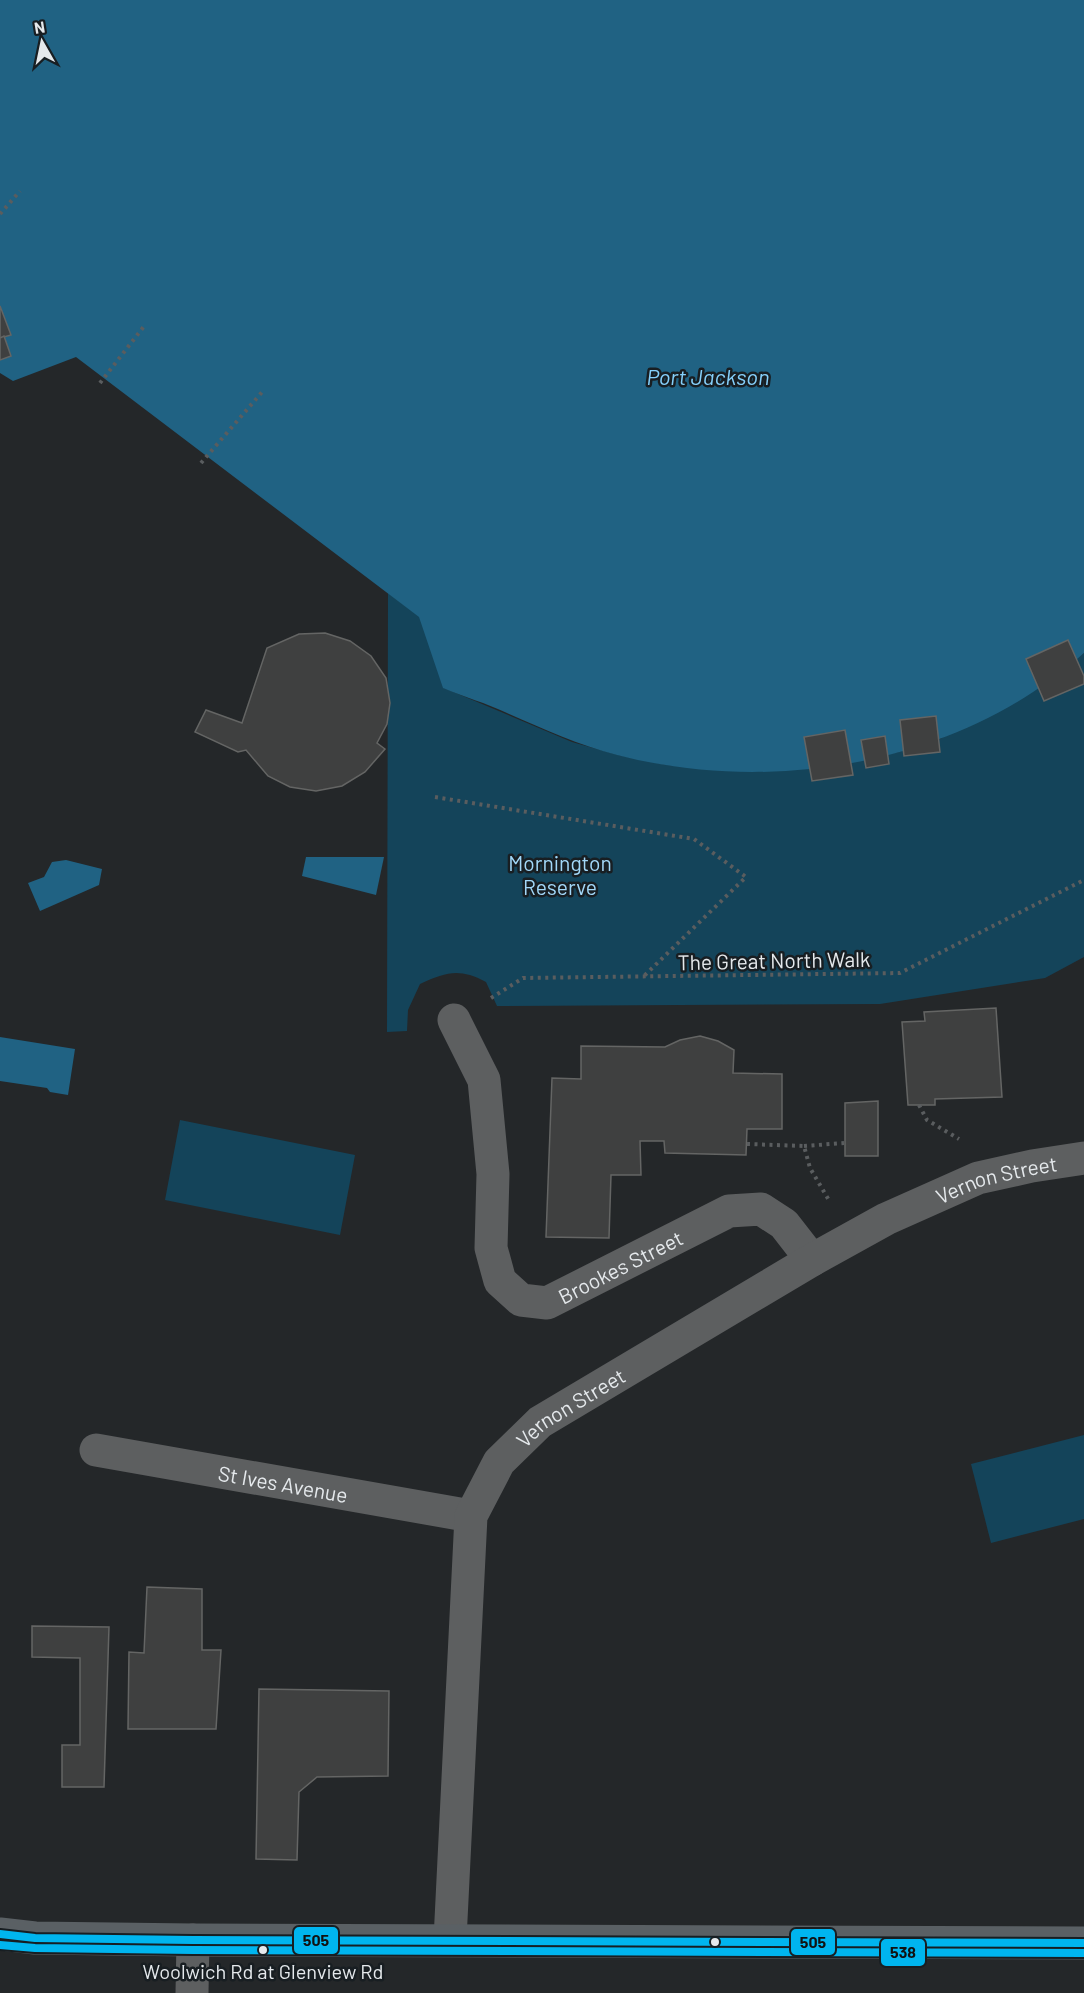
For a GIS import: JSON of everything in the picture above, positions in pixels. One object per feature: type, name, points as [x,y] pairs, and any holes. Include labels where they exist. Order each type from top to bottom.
[{"type":"street","name":"Brookes Street","points":[[454,1020],[484,1080],[493,1174],[491,1248],[500,1281],[522,1300],[546,1303],[729,1211],[761,1209],[784,1224],[812,1260]]},
{"type":"street","name":"Vernon Street","points":[[450,1940],[471,1516],[499,1462],[540,1422],[812,1260],[886,1219],[978,1179],[1032,1166],[1084,1158]]},
{"type":"street","name":"St Ives Avenue","points":[[96,1450],[471,1516]]},
{"type":"street","points":[[0,1934],[36,1938],[193,1940],[1084,1943]]},
{"type":"street","points":[[192,1993],[193,1940]]},
{"type":"path","points":[[0,214],[20,191]]},
{"type":"path","points":[[100,383],[145,325]]},
{"type":"path","points":[[201,463],[263,391]]},
{"type":"path","points":[[435,797],[694,839],[746,877],[643,977]]},
{"type":"path","name":"The Great North Walk","points":[[454,1020],[523,978],[900,973],[1084,880]]},
{"type":"path","points":[[919,1105],[927,1120],[939,1130],[964,1142]]},
{"type":"path","points":[[747,1144],[804,1146],[844,1143]]},
{"type":"path","points":[[804,1146],[807,1160]]},
{"type":"green space","name":"Mornington Reserve","points":[[388,593],[420,617],[444,688],[572,742],[618,755],[667,765],[716,770],[814,768],[899,752],[940,739],[1073,662],[1084,653],[1084,957],[1045,978],[880,1004],[497,1006],[486,982],[468,975],[453,973],[420,984],[408,1010],[407,1031],[387,1032]]},
{"type":"green space","points":[[180,1120],[355,1155],[340,1235],[165,1200]]},
{"type":"green space","points":[[1084,1435],[1084,1519],[991,1543],[971,1464]]},
{"type":"water","name":"Port Jackson","points":[[0,0],[1084,0],[1084,653],[1035,691],[982,721],[924,744],[864,761],[802,770],[740,772],[678,767],[617,755],[575,742],[443,688],[419,617],[76,357],[13,381],[0,373]]},
{"type":"water","points":[[306,857],[384,857],[376,895],[302,876]]},
{"type":"water","points":[[66,860],[102,869],[99,885],[40,911],[28,883],[44,877],[52,862]]},
{"type":"water","points":[[0,1037],[75,1049],[68,1095],[50,1092],[47,1088],[0,1081]]},
{"type":"building","points":[[0,306],[11,335],[0,338]]},
{"type":"building","points":[[4,336],[11,356],[0,360],[0,338]]},
{"type":"building","points":[[325,633],[350,641],[371,656],[386,678],[390,703],[387,724],[377,743],[385,749],[365,772],[342,786],[316,791],[290,787],[268,776],[246,750],[238,752],[195,732],[206,710],[242,723],[267,648],[299,634]]},
{"type":"building","points":[[1068,640],[1084,676],[1084,684],[1044,701],[1026,659]]},
{"type":"building","points":[[936,716],[940,752],[904,756],[900,720]]},
{"type":"building","points":[[845,730],[853,775],[812,781],[804,737]]},
{"type":"building","points":[[885,736],[889,764],[866,768],[861,740]]},
{"type":"building","points":[[996,1008],[1002,1097],[935,1099],[935,1105],[908,1105],[902,1022],[925,1021],[924,1012]]},
{"type":"building","points":[[700,1036],[718,1041],[734,1050],[733,1073],[782,1074],[782,1129],[747,1129],[746,1155],[665,1153],[664,1141],[640,1141],[641,1175],[611,1175],[609,1238],[546,1237],[552,1078],[581,1079],[581,1046],[665,1047],[680,1040]]},
{"type":"building","points":[[878,1101],[878,1156],[845,1156],[845,1103]]},
{"type":"building","points":[[147,1587],[202,1589],[202,1650],[221,1650],[216,1729],[128,1729],[129,1652],[144,1653]]},
{"type":"building","points":[[32,1626],[109,1627],[104,1787],[62,1787],[62,1745],[80,1745],[80,1658],[32,1657]]},
{"type":"building","points":[[259,1689],[389,1691],[388,1776],[317,1777],[299,1792],[297,1860],[256,1859]]},
{"type":"transit line","name":"505","points":[[0,1934],[35,1938],[193,1940],[1084,1943]]},
{"type":"transit line","name":"538","points":[[0,1945],[35,1948],[193,1950],[1084,1953]]},
{"type":"place","name":"Woolwich Rd at Glenview Rd","points":[[263,1950]]}]
